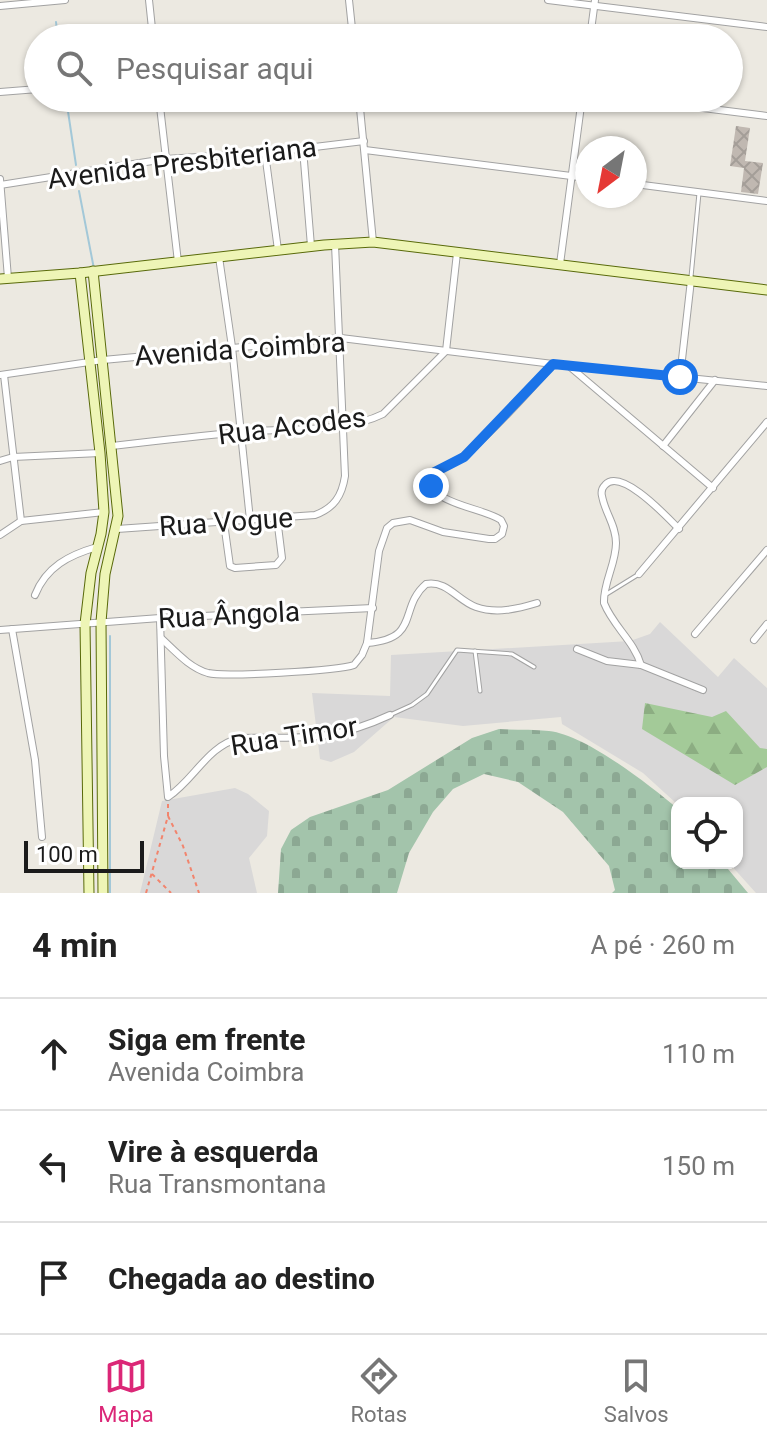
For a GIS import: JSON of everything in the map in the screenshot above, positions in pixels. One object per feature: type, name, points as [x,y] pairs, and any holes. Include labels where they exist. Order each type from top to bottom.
[{"type":"street","points":[[0,6],[65,0]]},
{"type":"street","points":[[149,0],[152,24]]},
{"type":"street","points":[[349,0],[352,24]]},
{"type":"street","points":[[548,0],[595,3],[767,27]]},
{"type":"street","points":[[592,24],[595,3]]},
{"type":"street","points":[[0,92],[24,90]]},
{"type":"street","points":[[160,112],[178,262]]},
{"type":"street","points":[[361,112],[373,242]]},
{"type":"street","points":[[560,264],[580,112]]},
{"type":"street","points":[[735,112],[767,116]]},
{"type":"street","name":"Avenida Presbiteriana","points":[[0,183],[165,159],[265,153],[364,141]]},
{"type":"street","points":[[303,149],[311,246]]},
{"type":"street","points":[[365,150],[575,176]]},
{"type":"street","points":[[265,153],[278,250]]},
{"type":"street","points":[[0,183],[4,278],[80,273],[311,246],[373,242],[766,287]]},
{"type":"street","points":[[647,186],[767,201]]},
{"type":"street","points":[[335,244],[342,425]]},
{"type":"street","points":[[446,351],[457,253]]},
{"type":"street","points":[[219,257],[250,520]]},
{"type":"street","points":[[93,271],[118,502],[117,529],[105,574],[101,622],[103,893]]},
{"type":"street","points":[[80,273],[104,512],[85,624],[89,893]]},
{"type":"street","points":[[680,377],[691,280]]},
{"type":"street","name":"Avenida Coimbra","points":[[2,375],[103,360],[341,338],[767,386]]},
{"type":"street","name":"Rua Acodes","points":[[112,446],[372,420],[383,414],[446,351]]},
{"type":"street","points":[[162,639],[190,664],[202,671],[221,675],[349,667],[359,661],[367,643],[379,551],[387,528],[393,523],[410,520],[443,532],[489,539],[502,534],[504,526],[501,520],[444,497],[431,486],[427,477],[464,457],[553,364]]},
{"type":"street","points":[[569,366],[713,488]]},
{"type":"street","points":[[2,375],[21,521]]},
{"type":"street","points":[[663,446],[715,380]]},
{"type":"street","points":[[639,574],[767,422]]},
{"type":"street","name":"Rua Vogue","points":[[117,529],[315,515],[333,505],[342,494],[345,476],[342,425]]},
{"type":"street","points":[[0,461],[13,457],[100,453]]},
{"type":"street","points":[[641,665],[635,647],[608,611],[604,596],[615,560],[616,545],[602,488],[614,480],[627,484],[679,529]]},
{"type":"street","points":[[0,535],[9,526],[21,521],[104,512]]},
{"type":"street","points":[[224,523],[230,566],[276,565],[281,563],[282,558],[277,518]]},
{"type":"street","points":[[35,595],[48,571],[76,554],[97,547]]},
{"type":"street","points":[[695,634],[767,551]]},
{"type":"street","points":[[367,643],[390,639],[401,631],[418,593],[426,584],[439,584],[473,607],[488,611],[537,603]]},
{"type":"street","name":"Rua Ângola","points":[[0,630],[160,618],[373,608]]},
{"type":"street","points":[[160,618],[168,797]]},
{"type":"street","points":[[754,640],[767,624]]},
{"type":"street","points":[[12,629],[35,760],[42,837]]},
{"type":"street","points":[[577,649],[607,661],[641,665],[703,690]]},
{"type":"street","name":"Rua Timor","points":[[168,797],[215,749],[228,741],[336,735],[390,715]]},
{"type":"lane","points":[[691,280],[699,193]]},
{"type":"lane","points":[[604,596],[639,574]]},
{"type":"lane","points":[[390,715],[427,694],[455,651],[512,654],[534,667]]},
{"type":"lane","points":[[475,651],[480,691]]},
{"type":"path","points":[[146,893],[168,816],[168,797]]},
{"type":"path","points":[[168,816],[183,846],[199,893]]},
{"type":"path","points":[[151,873],[171,893]]},
{"type":"shaded area","points":[[660,622],[718,677],[734,658],[767,688],[767,893],[756,893],[734,869],[743,869],[743,797],[671,799],[643,773],[562,724],[561,717],[463,726],[394,717],[354,752],[331,762],[320,759],[312,693],[390,696],[391,655],[630,641],[650,634]]},
{"type":"shaded area","points":[[235,788],[269,811],[267,836],[249,858],[257,893],[140,893],[162,801]]},
{"type":"green space","points":[[645,703],[712,717],[726,711],[760,748],[767,749],[767,767],[735,785],[642,729]]},
{"type":"green space","points":[[499,729],[543,730],[581,741],[616,762],[671,803],[671,869],[728,869],[748,893],[612,893],[615,890],[609,866],[563,812],[518,782],[484,774],[453,789],[433,812],[409,853],[397,893],[278,893],[281,849],[291,830],[310,817],[388,790],[472,738]]},
{"type":"building","points":[[736,126],[750,128],[745,161],[763,163],[758,194],[741,192],[744,168],[730,166]]},
{"type":"waterway","points":[[68,112],[76,165]]},
{"type":"waterway","points":[[79,191],[94,269]]},
{"type":"waterway","points":[[110,636],[110,893]]},
{"type":"route","points":[[431,486],[427,479],[431,473],[464,457],[553,364],[680,377]]}]
